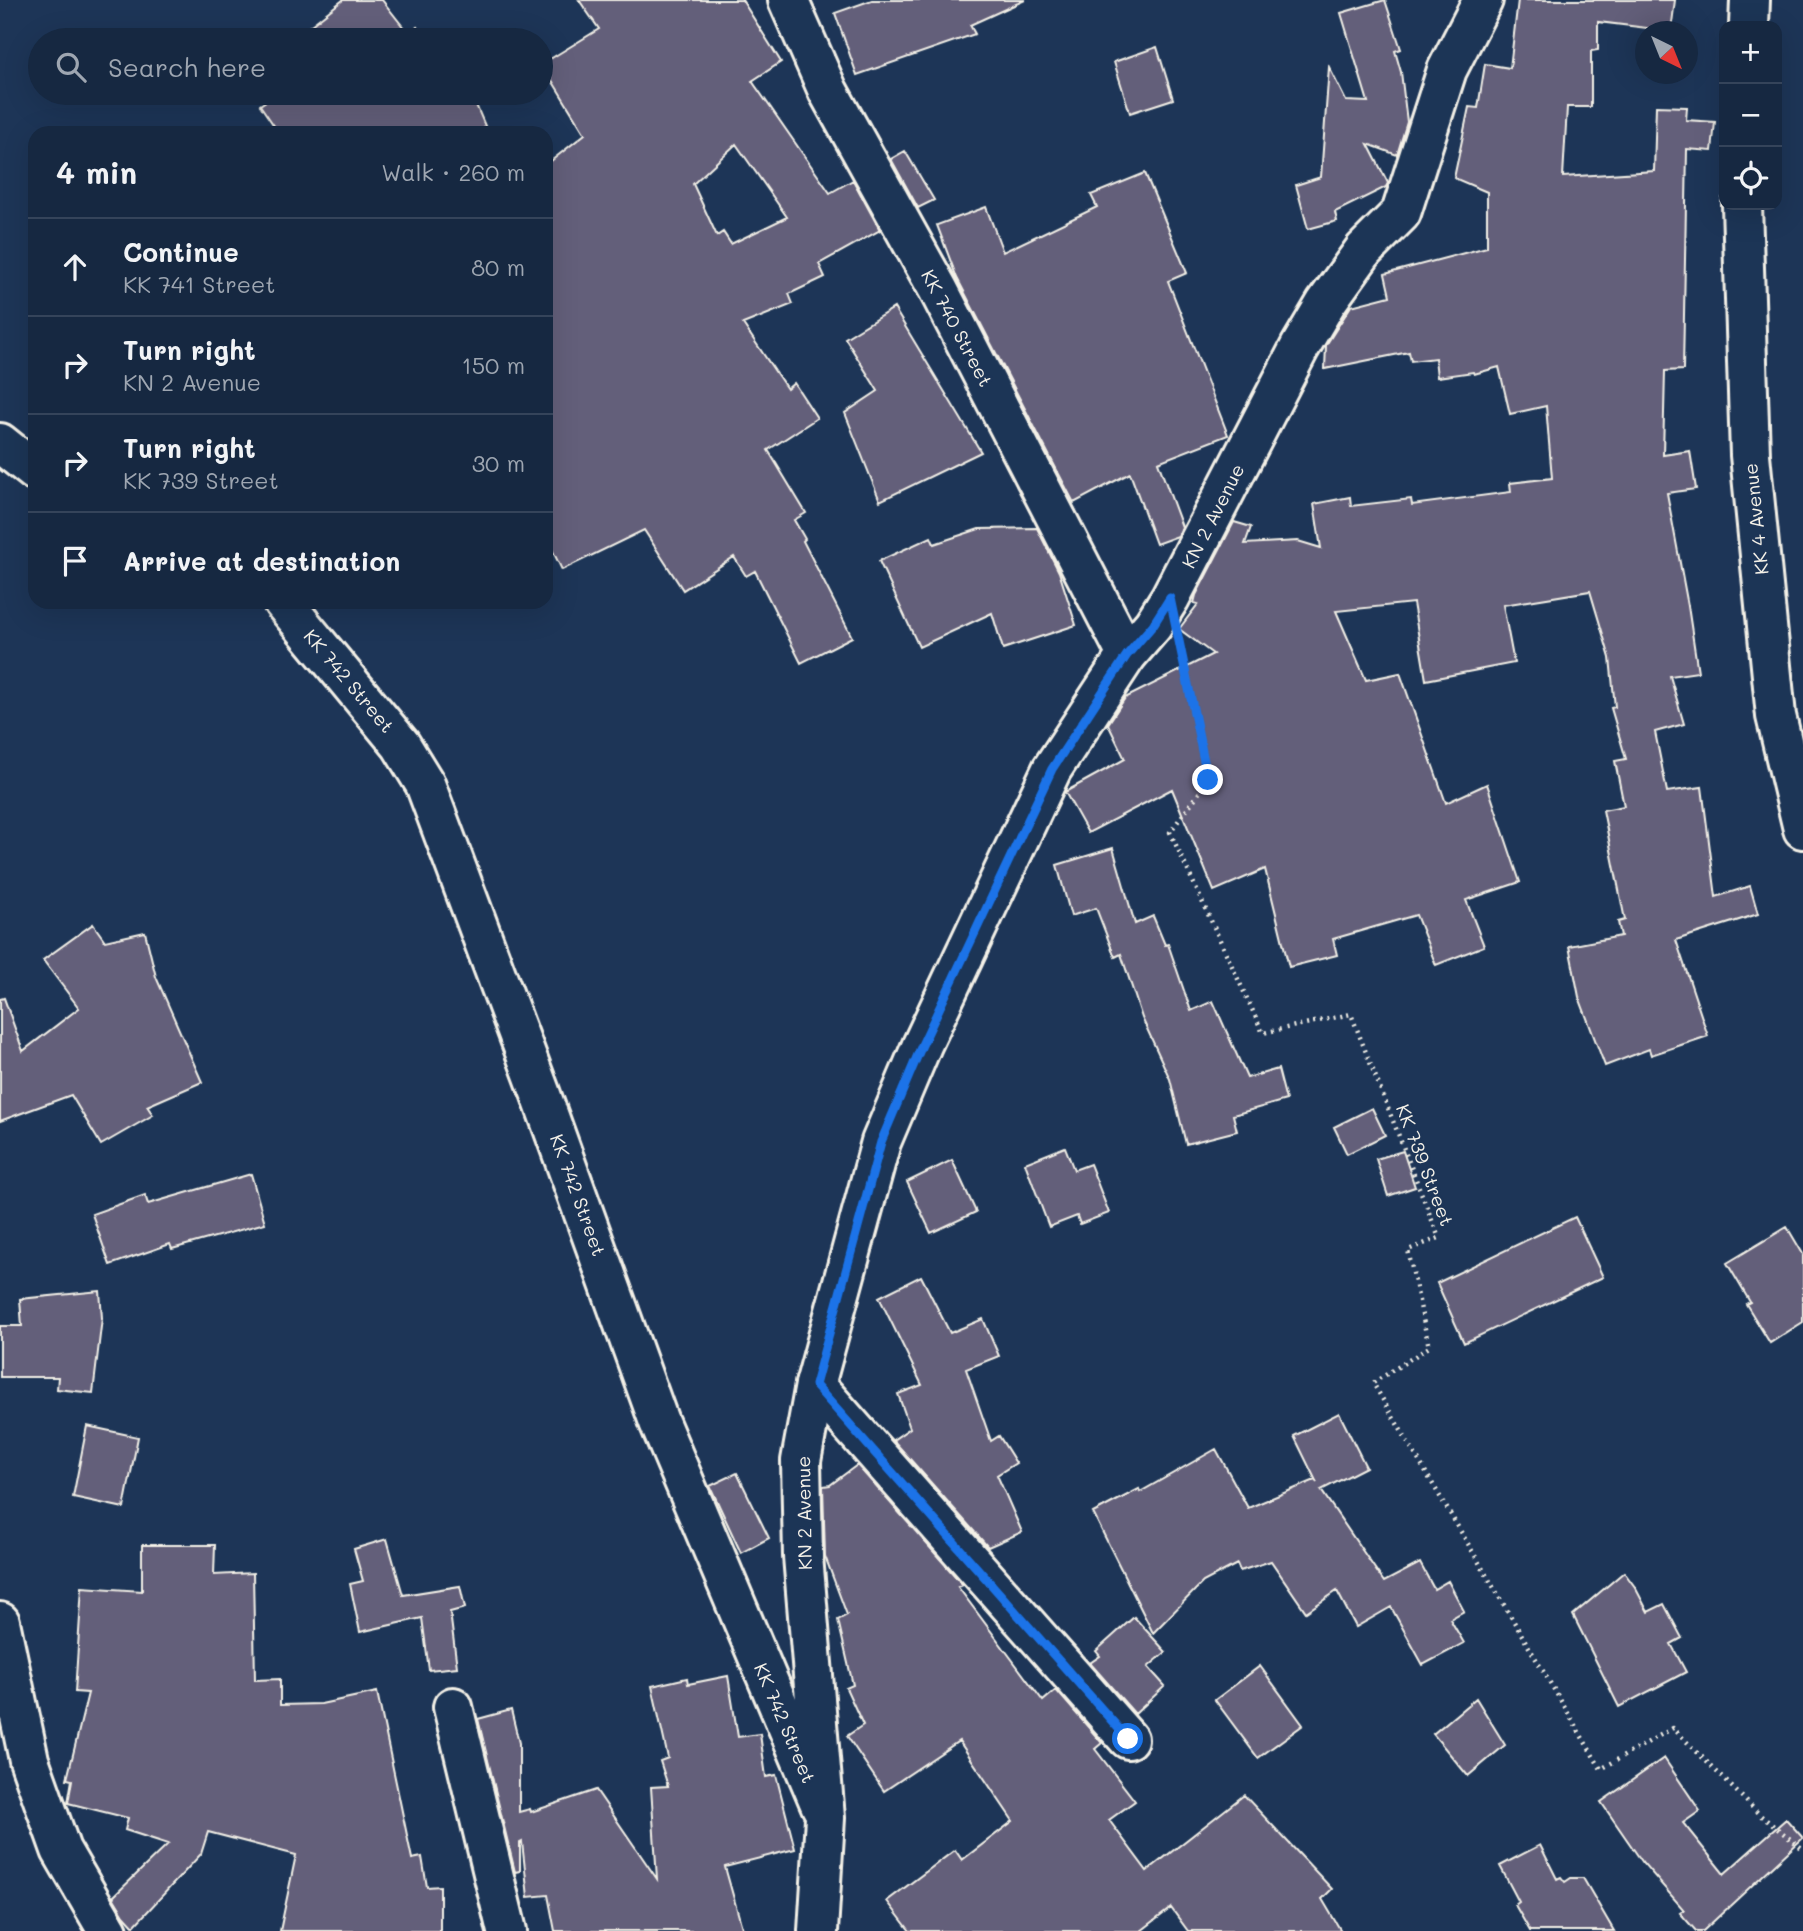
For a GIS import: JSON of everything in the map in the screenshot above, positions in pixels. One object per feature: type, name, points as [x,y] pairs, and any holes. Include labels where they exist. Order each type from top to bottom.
[{"type":"street","name":"KK 740 Street","points":[[788,0],[828,91],[938,289],[1127,655]]},
{"type":"street","name":"KN 2 Avenue","points":[[818,1931],[825,1818],[803,1556],[801,1461],[815,1385],[881,1142],[922,1045],[1052,769],[1127,655],[1153,625],[1170,598],[1300,347],[1326,303],[1364,250],[1401,213],[1447,70],[1483,0]]},
{"type":"street","points":[[1749,21],[1750,0]]},
{"type":"street","name":"KK 4 Avenue","points":[[1742,210],[1749,455],[1776,716],[1803,830]]},
{"type":"street","points":[[0,443],[28,465]]},
{"type":"street","name":"KK 742 Street","points":[[289,609],[401,745],[425,784],[659,1422],[825,1818]]},
{"type":"street","points":[[815,1385],[1128,1739]]},
{"type":"street","points":[[0,1622],[29,1760],[61,1850],[108,1931]]},
{"type":"street","points":[[453,1707],[507,1931]]},
{"type":"path","name":"KK 739 Street","points":[[1170,598],[1208,780],[1170,832],[1263,1033],[1351,1014],[1439,1238],[1408,1250],[1429,1347],[1373,1383],[1601,1769],[1673,1728],[1760,1815],[1803,1849]]},
{"type":"building","points":[[343,0],[382,0],[404,28],[307,28]]},
{"type":"building","points":[[579,0],[742,0],[781,62],[752,81],[830,193],[853,180],[880,230],[819,264],[825,277],[789,294],[793,304],[743,324],[787,389],[794,383],[817,418],[768,450],[806,513],[794,520],[852,637],[801,663],[755,571],[746,576],[734,557],[683,590],[644,530],[562,570],[553,551],[553,159],[585,134],[553,82],[553,57],[599,29]],"holes":[[[736,144],[787,217],[731,244],[723,232],[717,236],[693,184]]]},
{"type":"building","points":[[872,0],[1025,0],[970,25],[975,34],[857,75],[835,13]]},
{"type":"building","points":[[1385,0],[1401,49],[1395,51],[1401,72],[1407,122],[1397,155],[1368,144],[1388,183],[1386,187],[1335,212],[1337,221],[1308,229],[1296,185],[1321,177],[1329,67],[1346,101],[1368,102],[1341,13]]},
{"type":"building","points":[[1518,0],[1675,0],[1672,21],[1635,21],[1635,27],[1598,22],[1598,50],[1591,51],[1591,107],[1567,107],[1563,177],[1654,171],[1656,106],[1687,107],[1686,120],[1715,122],[1712,151],[1687,149],[1683,370],[1665,371],[1663,455],[1690,451],[1696,489],[1667,493],[1698,672],[1670,676],[1684,724],[1655,732],[1667,792],[1702,787],[1716,897],[1750,886],[1758,914],[1676,940],[1708,1036],[1651,1055],[1649,1049],[1605,1066],[1579,997],[1569,946],[1621,936],[1618,922],[1625,920],[1603,810],[1624,806],[1615,761],[1626,759],[1611,708],[1615,707],[1610,658],[1590,591],[1503,605],[1514,663],[1426,680],[1413,603],[1336,611],[1366,680],[1400,673],[1446,803],[1487,784],[1520,882],[1466,900],[1484,946],[1436,965],[1416,915],[1333,939],[1337,955],[1289,967],[1265,869],[1214,891],[1172,789],[1088,833],[1065,792],[1125,759],[1108,724],[1125,698],[1213,654],[1179,629],[1198,604],[1194,603],[1196,595],[1234,522],[1251,527],[1245,544],[1298,541],[1321,548],[1314,504],[1350,497],[1351,506],[1411,499],[1412,505],[1511,492],[1510,483],[1552,478],[1546,406],[1510,414],[1499,367],[1474,374],[1437,377],[1435,358],[1411,361],[1409,352],[1325,369],[1326,345],[1351,306],[1390,296],[1385,274],[1487,247],[1487,192],[1454,178],[1469,107],[1478,108],[1485,64],[1510,68]]},
{"type":"building","points":[[1157,47],[1173,99],[1130,113],[1114,62]]},
{"type":"building","points":[[260,105],[476,105],[485,126],[274,126]]},
{"type":"building","points":[[905,151],[934,200],[918,208],[891,159]]},
{"type":"building","points":[[1145,173],[1187,273],[1168,281],[1228,435],[1158,462],[1182,527],[1178,536],[1156,544],[1130,473],[1074,503],[957,278],[937,225],[986,207],[1003,252],[1097,207],[1091,195]]},
{"type":"building","points":[[894,308],[981,452],[880,501],[845,413],[878,391],[845,338]]},
{"type":"building","points":[[1037,528],[1059,572],[1076,625],[1003,649],[992,613],[919,647],[879,561],[931,537],[934,544],[979,529]]},
{"type":"building","points":[[1113,848],[1135,924],[1153,916],[1165,945],[1168,944],[1191,1011],[1213,1001],[1247,1078],[1278,1069],[1286,1100],[1233,1115],[1237,1131],[1186,1144],[1170,1079],[1142,1018],[1121,954],[1115,957],[1096,908],[1071,916],[1057,865]]},
{"type":"building","points":[[93,924],[105,941],[145,932],[156,977],[202,1082],[147,1106],[153,1115],[101,1145],[71,1095],[0,1121],[0,999],[4,998],[23,1051],[79,1008],[43,960]]},
{"type":"building","points":[[1372,1108],[1385,1135],[1347,1154],[1334,1127]]},
{"type":"building","points":[[1065,1147],[1074,1170],[1090,1164],[1109,1213],[1080,1224],[1077,1216],[1049,1227],[1025,1163]]},
{"type":"building","points":[[1403,1151],[1415,1187],[1388,1196],[1376,1159]]},
{"type":"building","points":[[952,1160],[976,1212],[931,1233],[907,1182]]},
{"type":"building","points":[[251,1174],[265,1223],[172,1249],[170,1244],[110,1265],[92,1214],[145,1195],[148,1204]]},
{"type":"building","points":[[1575,1217],[1603,1277],[1464,1343],[1437,1283]]},
{"type":"building","points":[[1787,1227],[1803,1254],[1803,1322],[1770,1343],[1746,1304],[1750,1302],[1727,1263]]},
{"type":"building","points":[[921,1276],[950,1333],[983,1319],[999,1356],[966,1369],[991,1441],[999,1436],[1016,1463],[997,1475],[1022,1532],[988,1547],[893,1440],[910,1428],[898,1394],[922,1385],[879,1297]]},
{"type":"building","points":[[100,1291],[102,1318],[93,1393],[57,1389],[58,1377],[0,1377],[0,1326],[22,1326],[20,1299]]},
{"type":"building","points":[[1339,1413],[1366,1467],[1321,1490],[1384,1582],[1420,1563],[1434,1589],[1448,1581],[1464,1611],[1450,1619],[1464,1643],[1423,1665],[1391,1607],[1356,1627],[1337,1591],[1306,1612],[1271,1561],[1240,1571],[1237,1564],[1203,1582],[1153,1633],[1093,1513],[1139,1489],[1140,1492],[1216,1449],[1248,1508],[1315,1480],[1317,1483],[1294,1436]]},
{"type":"building","points":[[87,1426],[138,1437],[124,1508],[73,1497]]},
{"type":"building","points":[[857,1465],[963,1585],[958,1587],[1043,1701],[1056,1690],[1102,1743],[1095,1749],[1135,1801],[1109,1820],[1147,1871],[1244,1795],[1332,1889],[1322,1899],[1341,1931],[1188,1931],[1171,1908],[1141,1931],[910,1931],[887,1901],[955,1850],[962,1860],[1013,1821],[959,1741],[884,1791],[847,1736],[863,1725],[846,1688],[853,1685],[838,1620],[847,1615],[825,1556],[823,1486],[830,1485]]},
{"type":"building","points":[[737,1473],[769,1538],[741,1553],[710,1486]]},
{"type":"building","points":[[387,1539],[403,1595],[460,1586],[465,1608],[450,1612],[457,1667],[429,1670],[422,1618],[360,1632],[350,1584],[363,1581],[354,1549]]},
{"type":"building","points":[[142,1545],[215,1545],[214,1575],[253,1573],[255,1680],[280,1679],[280,1705],[321,1704],[377,1692],[412,1859],[422,1857],[427,1887],[440,1886],[440,1931],[280,1931],[296,1855],[208,1832],[201,1854],[134,1926],[124,1915],[113,1897],[168,1844],[125,1830],[128,1818],[68,1803],[72,1780],[67,1779],[88,1693],[75,1692],[82,1587],[142,1591]]},
{"type":"building","points":[[1624,1572],[1648,1612],[1664,1604],[1682,1638],[1671,1644],[1686,1672],[1619,1707],[1573,1615]]},
{"type":"building","points":[[1134,1617],[1166,1652],[1148,1667],[1165,1686],[1135,1714],[1090,1663],[1100,1656],[1096,1651]]},
{"type":"building","points":[[1260,1666],[1303,1725],[1258,1758],[1215,1700]]},
{"type":"building","points":[[728,1676],[738,1737],[760,1734],[766,1777],[776,1775],[795,1849],[725,1867],[743,1931],[555,1931],[548,1895],[528,1897],[522,1842],[520,1871],[515,1872],[478,1719],[511,1710],[519,1743],[519,1812],[530,1809],[531,1812],[596,1790],[657,1879],[651,1787],[668,1786],[660,1761],[668,1758],[652,1686],[687,1678],[688,1684]]},
{"type":"building","points":[[1476,1698],[1505,1745],[1468,1776],[1433,1734]]},
{"type":"building","points":[[1664,1758],[1700,1811],[1683,1823],[1724,1874],[1786,1819],[1803,1838],[1703,1931],[1696,1931],[1680,1913],[1684,1910],[1643,1863],[1601,1802]]},
{"type":"building","points":[[1540,1845],[1557,1879],[1561,1877],[1565,1882],[1571,1878],[1583,1878],[1614,1931],[1530,1931],[1515,1905],[1519,1902],[1500,1866]]},
{"type":"route","points":[[1128,1739],[815,1385],[881,1142],[922,1045],[1052,769],[1127,655],[1153,625],[1170,598],[1208,780]]}]
